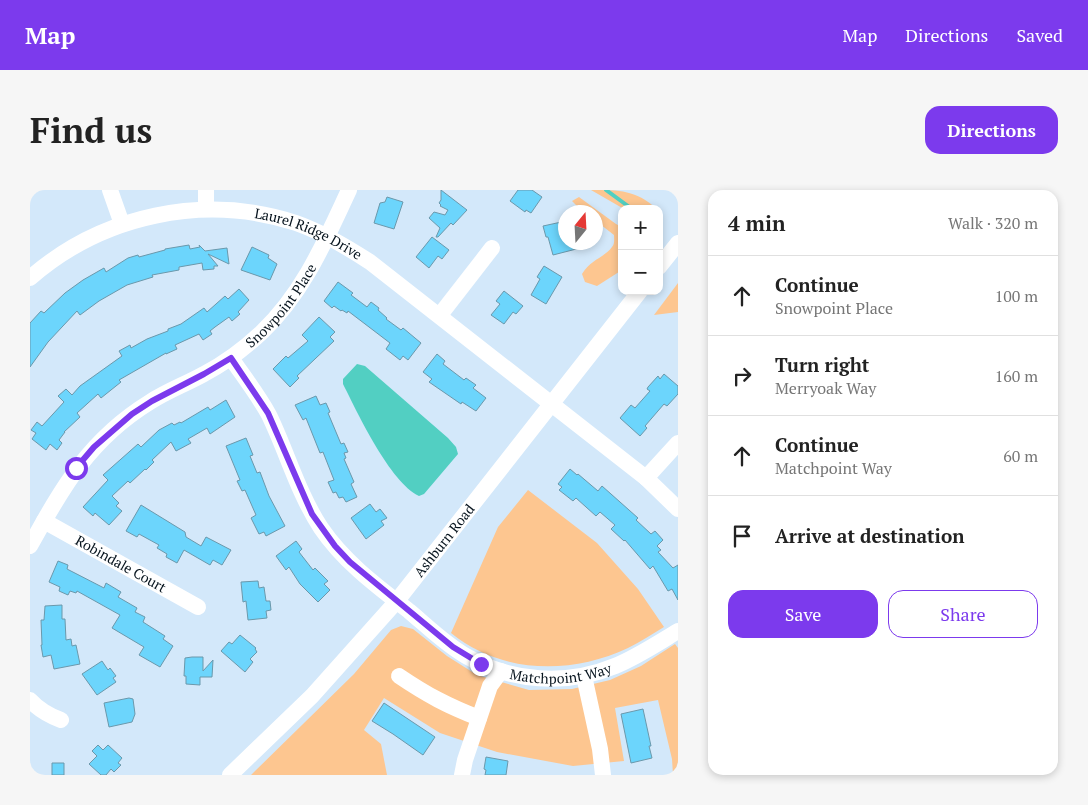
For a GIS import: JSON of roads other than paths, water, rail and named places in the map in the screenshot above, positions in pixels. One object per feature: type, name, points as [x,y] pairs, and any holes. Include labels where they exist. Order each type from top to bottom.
[{"type":"street","points":[[110,190],[122,224]]},
{"type":"street","points":[[206,190],[206,209]]},
{"type":"street","name":"Snowpoint Place","points":[[30,546],[76,468],[114,428],[152,401],[231,358],[262,332],[288,303],[309,273],[349,190]]},
{"type":"street","name":"Laurel Ridge Drive","points":[[30,278],[62,253],[92,236],[122,224],[160,214],[206,209],[235,210],[297,223],[327,236],[370,262],[646,478],[678,509]]},
{"type":"street","points":[[663,261],[678,243]]},
{"type":"street","points":[[440,316],[492,248]]},
{"type":"street","name":"Ashburn Road","points":[[230,775],[312,696],[396,602],[637,295]]},
{"type":"street","name":"Matchpoint Way","points":[[231,358],[268,413],[304,498],[322,529],[350,562],[396,602],[453,647],[481,664],[500,671],[535,678],[554,679],[584,676],[616,666],[678,630]]},
{"type":"street","points":[[646,478],[678,443]]},
{"type":"street","name":"Robindale Court","points":[[44,520],[198,607]]},
{"type":"street","points":[[462,775],[490,686],[500,671]]},
{"type":"street","points":[[399,676],[444,704],[479,718]]},
{"type":"street","points":[[584,676],[600,749],[603,775]]},
{"type":"street","points":[[30,700],[37,708],[61,720]]},
{"type":"waterway","points":[[606,190],[627,205]]}]
